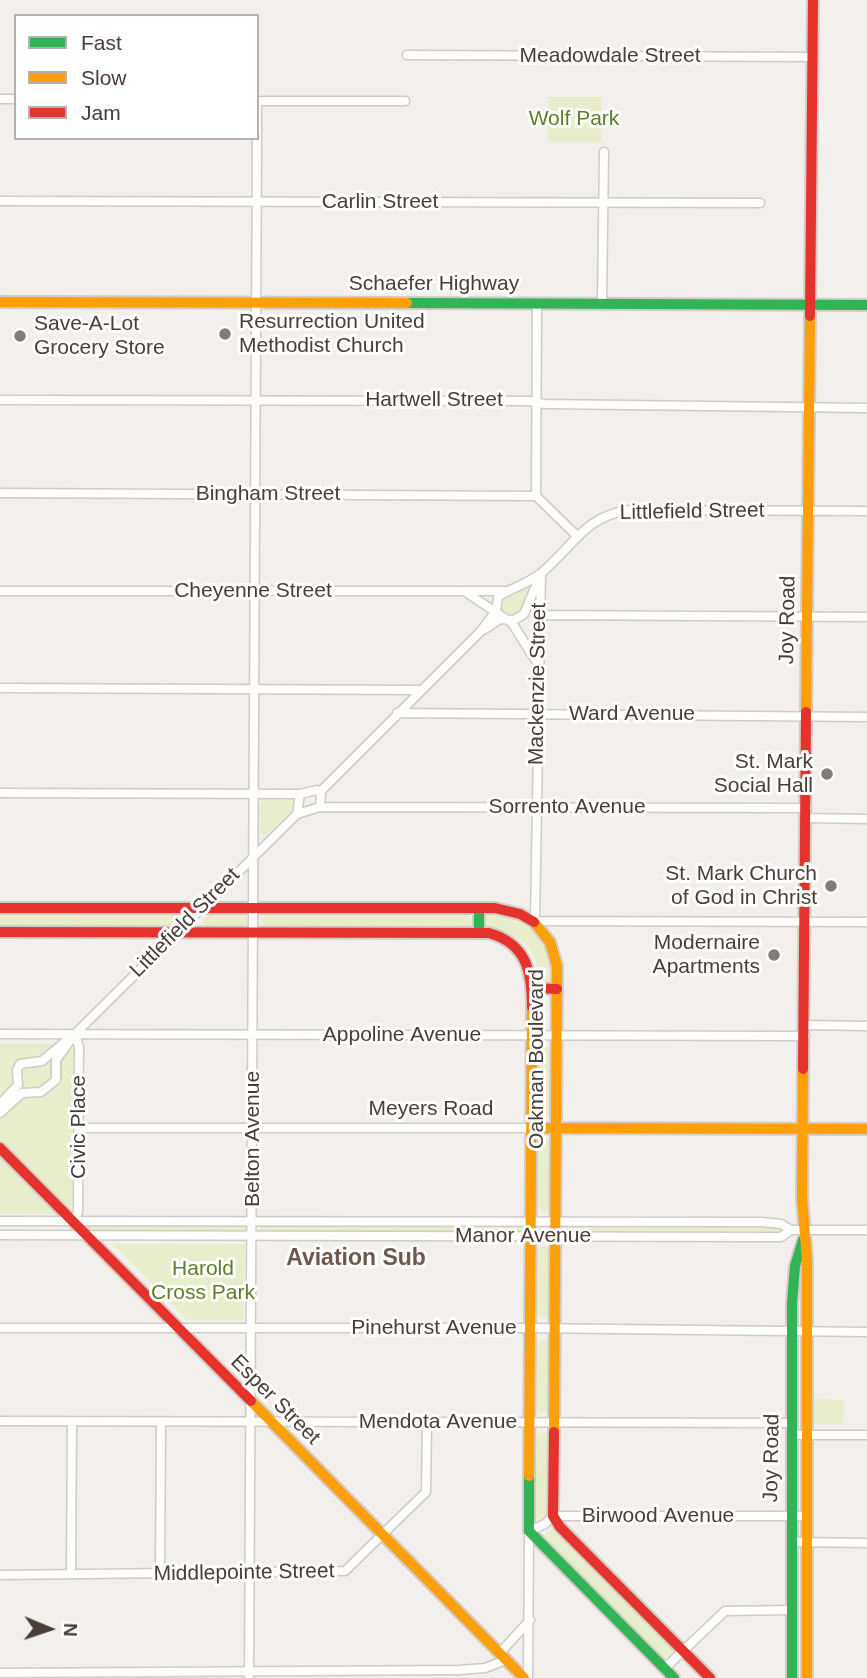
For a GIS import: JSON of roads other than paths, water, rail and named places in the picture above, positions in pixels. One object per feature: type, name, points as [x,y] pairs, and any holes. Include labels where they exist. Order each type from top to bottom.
[{"type":"street","name":"Joy Road","points":[[792,1678],[793,1330],[795,1262],[799,1233],[805,1031],[813,0]]},
{"type":"street","name":"Meadowdale Street","points":[[407,55],[813,57]]},
{"type":"street","points":[[259,102],[405,102]]},
{"type":"street","points":[[254,793],[257,140]]},
{"type":"street","points":[[602,303],[604,152]]},
{"type":"street","name":"Carlin Street","points":[[0,201],[760,203]]},
{"type":"street","name":"Schaefer Highway","points":[[0,302],[867,305]]},
{"type":"street","points":[[537,303],[536,496],[576,535]]},
{"type":"street","name":"Hartwell Street","points":[[0,400],[537,402],[867,408]]},
{"type":"street","name":"Bingham Street","points":[[0,493],[536,496]]},
{"type":"street","name":"Littlefield Street","points":[[320,791],[481,631],[496,611],[498,597],[541,573],[576,535],[599,518],[631,510],[867,511]]},
{"type":"street","name":"Littlefield Street","points":[[481,631],[504,618],[514,620],[524,614],[541,573]]},
{"type":"street","name":"Mackenzie Street","points":[[535,920],[537,664],[541,573]]},
{"type":"street","points":[[464,591],[496,611],[518,630],[537,664]]},
{"type":"street","name":"Cheyenne Street","points":[[0,592],[507,591]]},
{"type":"street","points":[[539,615],[867,617]]},
{"type":"street","points":[[0,688],[421,690]]},
{"type":"street","name":"Ward Avenue","points":[[397,713],[806,715],[867,718]]},
{"type":"street","points":[[0,793],[300,794],[320,791],[324,807]]},
{"type":"street","name":"Belton Avenue","points":[[250,1573],[254,793]]},
{"type":"street","points":[[297,814],[300,794]]},
{"type":"street","name":"Sorrento Avenue","points":[[297,814],[324,807],[536,807],[807,813],[867,819]]},
{"type":"street","name":"Littlefield Street","points":[[0,1113],[22,1093],[41,1092],[56,1080],[56,1060],[75,1034],[297,814]]},
{"type":"street","points":[[0,908],[479,908],[514,911],[535,920],[867,922]]},
{"type":"street","points":[[479,908],[479,933]]},
{"type":"street","name":"Oakman Boulevard","points":[[535,920],[553,946],[557,989],[553,1516]]},
{"type":"street","name":"Oakman Boulevard","points":[[0,932],[479,933],[500,936],[519,949],[530,968],[532,988],[529,1531]]},
{"type":"street","points":[[532,988],[557,989]]},
{"type":"street","name":"Appoline Avenue","points":[[0,1034],[557,1035],[805,1031],[867,1026]]},
{"type":"street","name":"Littlefield Street","points":[[0,1104],[17,1087],[17,1070],[20,1064],[42,1061],[63,1040],[75,1034]]},
{"type":"street","name":"Civic Place","points":[[75,1034],[79,1046],[78,1211],[75,1221]]},
{"type":"street","name":"Meyers Road","points":[[79,1128],[867,1129]]},
{"type":"street","name":"Esper Street","points":[[0,1148],[75,1221],[502,1657],[526,1678]]},
{"type":"street","name":"Manor Avenue","points":[[0,1221],[762,1222],[781,1224],[799,1233]]},
{"type":"street","name":"Manor Avenue","points":[[0,1235],[781,1237],[799,1233],[867,1230]]},
{"type":"street","name":"Joy Road","points":[[799,1233],[807,1249],[807,1678]]},
{"type":"street","name":"Pinehurst Avenue","points":[[0,1328],[555,1328],[867,1332]]},
{"type":"street","name":"Mendota Avenue","points":[[0,1421],[554,1422],[792,1429],[805,1434]]},
{"type":"street","points":[[71,1574],[72,1422]]},
{"type":"street","points":[[160,1574],[161,1422]]},
{"type":"street","name":"Middlepointe Street","points":[[0,1575],[345,1572],[426,1492],[427,1422]]},
{"type":"street","points":[[805,1434],[867,1435]]},
{"type":"street","points":[[529,1531],[545,1524],[553,1516],[564,1531],[710,1678]]},
{"type":"street","name":"Birwood Avenue","points":[[553,1516],[805,1516]]},
{"type":"street","points":[[526,1678],[530,1620],[529,1531]]},
{"type":"street","points":[[529,1531],[674,1678]]},
{"type":"street","points":[[791,1542],[867,1543]]},
{"type":"street","points":[[249,1674],[250,1573]]},
{"type":"street","points":[[664,1668],[725,1611],[792,1610]]},
{"type":"street","points":[[0,1673],[249,1674],[485,1668],[502,1657],[530,1620]]},
{"type":"place","name":"Resurrection United Methodist Church","points":[[225,334]]},
{"type":"place","name":"Save-A-Lot Grocery Store","points":[[20,336]]},
{"type":"place","name":"St. Mark Social Hall","points":[[827,774]]},
{"type":"place","name":"St. Mark Church of God in Christ","points":[[831,886]]},
{"type":"place","name":"Modernaire Apartments","points":[[774,955]]},
{"type":"district","name":"Aviation Sub","points":[[356,1259]]},
{"type":"park label","name":"Wolf Park","points":[[574,119]]},
{"type":"park label","name":"Harold Cross Park","points":[[203,1281]]}]
